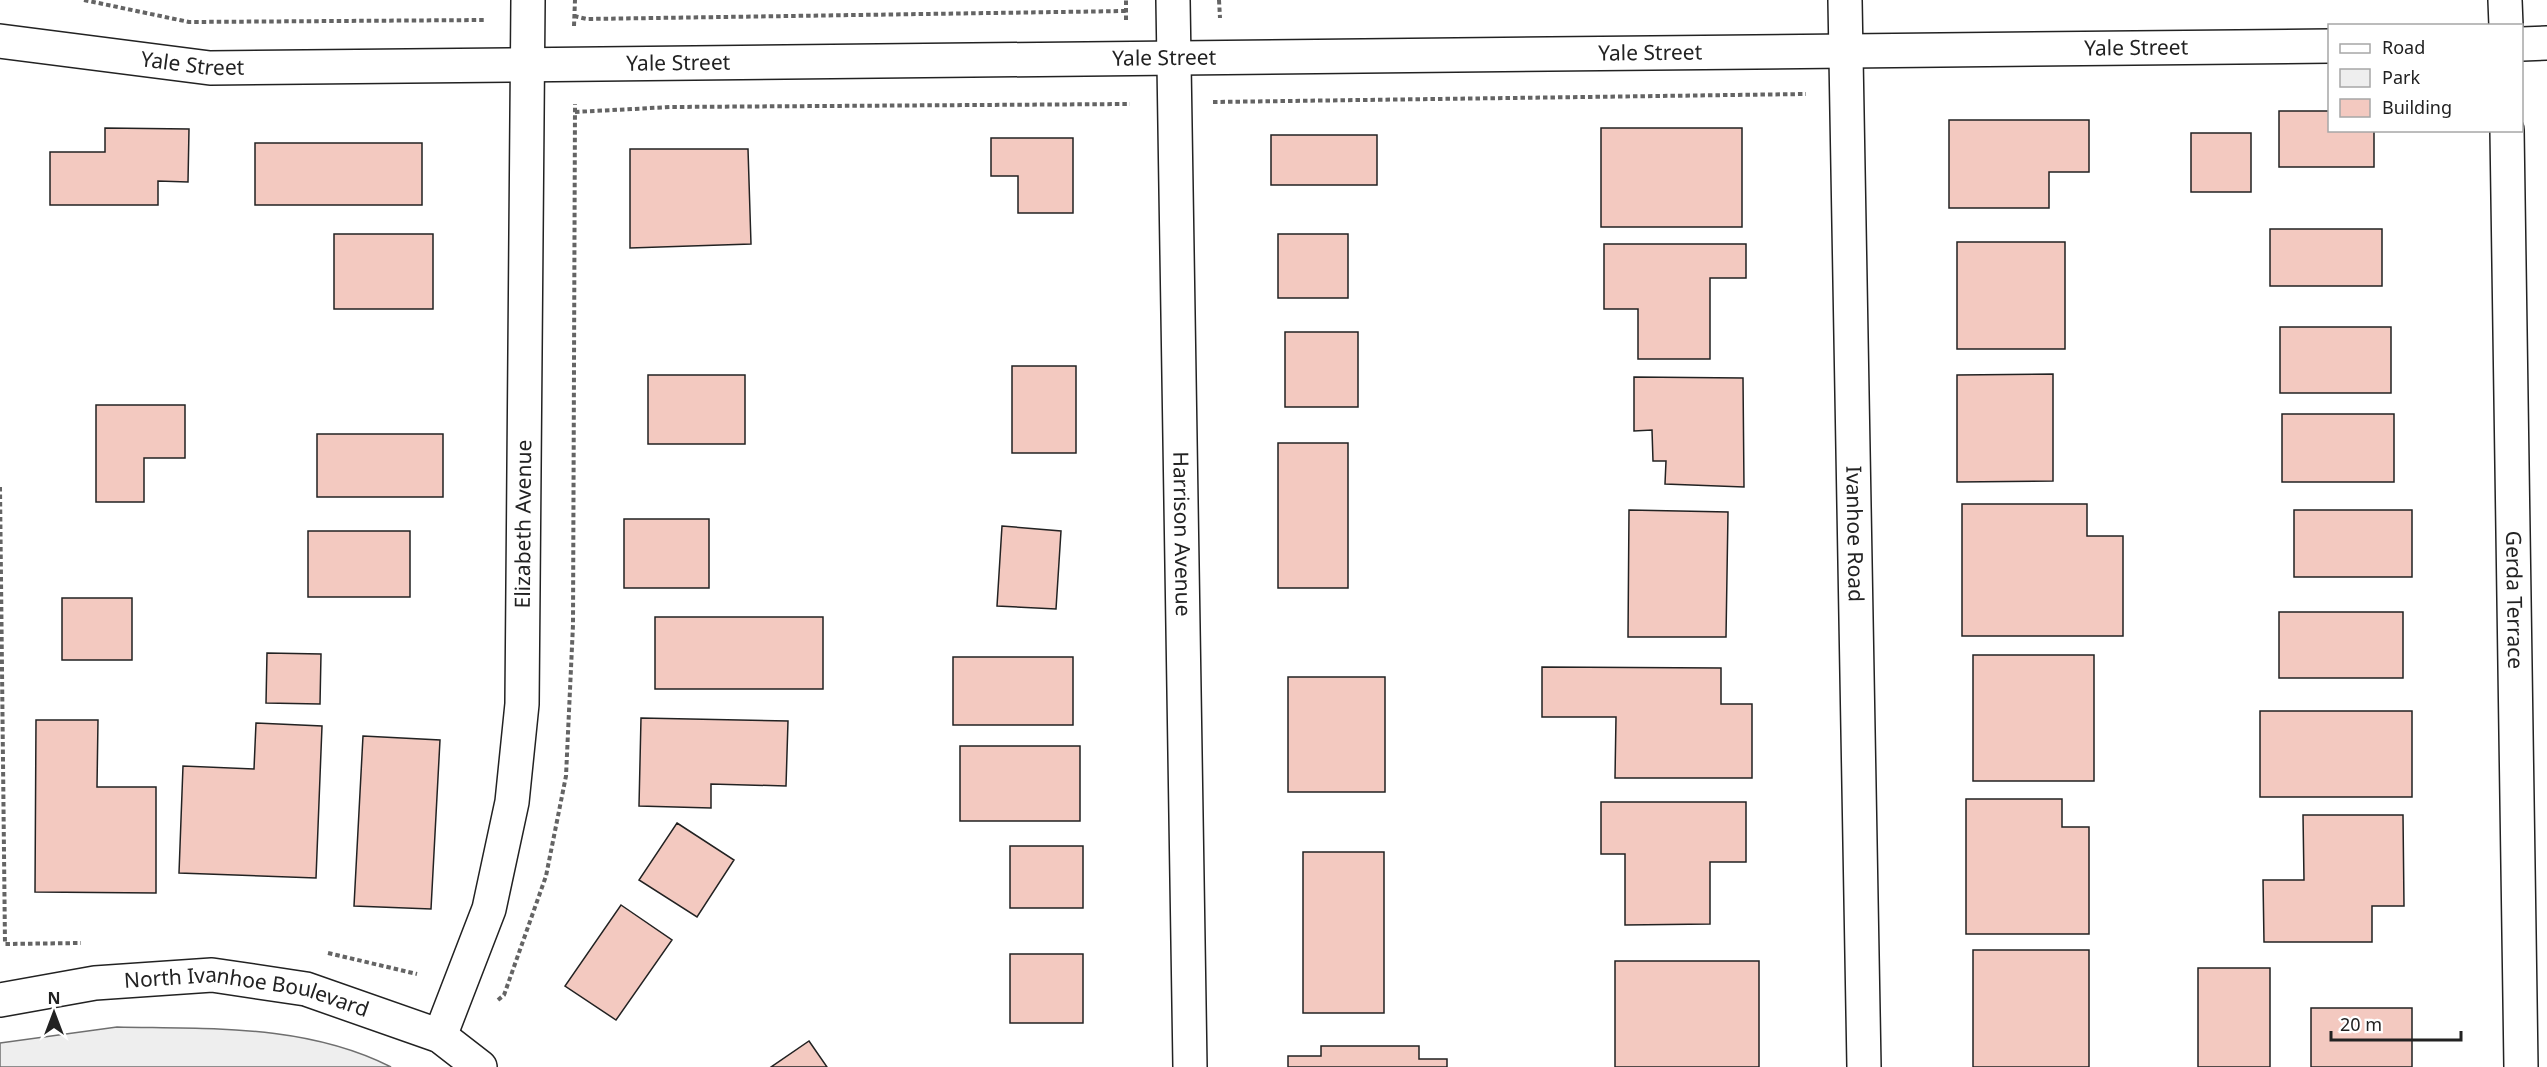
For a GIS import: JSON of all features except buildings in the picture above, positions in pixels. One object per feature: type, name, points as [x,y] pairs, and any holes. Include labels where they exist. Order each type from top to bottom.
[{"type":"street","name":"Elizabeth Avenue","points":[[440,1036],[489,909],[512,802],[522,704],[528,0]]},
{"type":"street","name":"Harrison Avenue","points":[[1173,0],[1190,1067]]},
{"type":"street","name":"Ivanhoe Road","points":[[1845,0],[1864,1067]]},
{"type":"street","points":[[2505,0],[2506,24]]},
{"type":"street","name":"Yale Street","points":[[0,41],[210,68],[2328,46]]},
{"type":"street","points":[[2523,44],[2547,43]]},
{"type":"street","name":"Gerda Terrace","points":[[2507,132],[2521,1067]]},
{"type":"street","name":"North Ivanhoe Boulevard","points":[[0,1000],[95,983],[212,975],[306,988],[440,1036],[480,1067]]},
{"type":"path","points":[[84,0],[189,22],[486,20]]},
{"type":"path","points":[[574,0],[574,32]]},
{"type":"path","points":[[1126,0],[1126,24]]},
{"type":"path","points":[[1219,0],[1220,24]]},
{"type":"path","points":[[574,16],[586,19],[622,19],[1126,11]]},
{"type":"path","points":[[1209,102],[1806,94]]},
{"type":"path","points":[[575,112],[671,107],[1130,104]]},
{"type":"path","points":[[0,486],[3,944],[85,943]]},
{"type":"path","points":[[321,952],[343,955],[417,974]]},
{"type":"green space","points":[[117,1027],[222,1029],[291,1036],[359,1053],[391,1067],[0,1067],[0,1043]]}]
